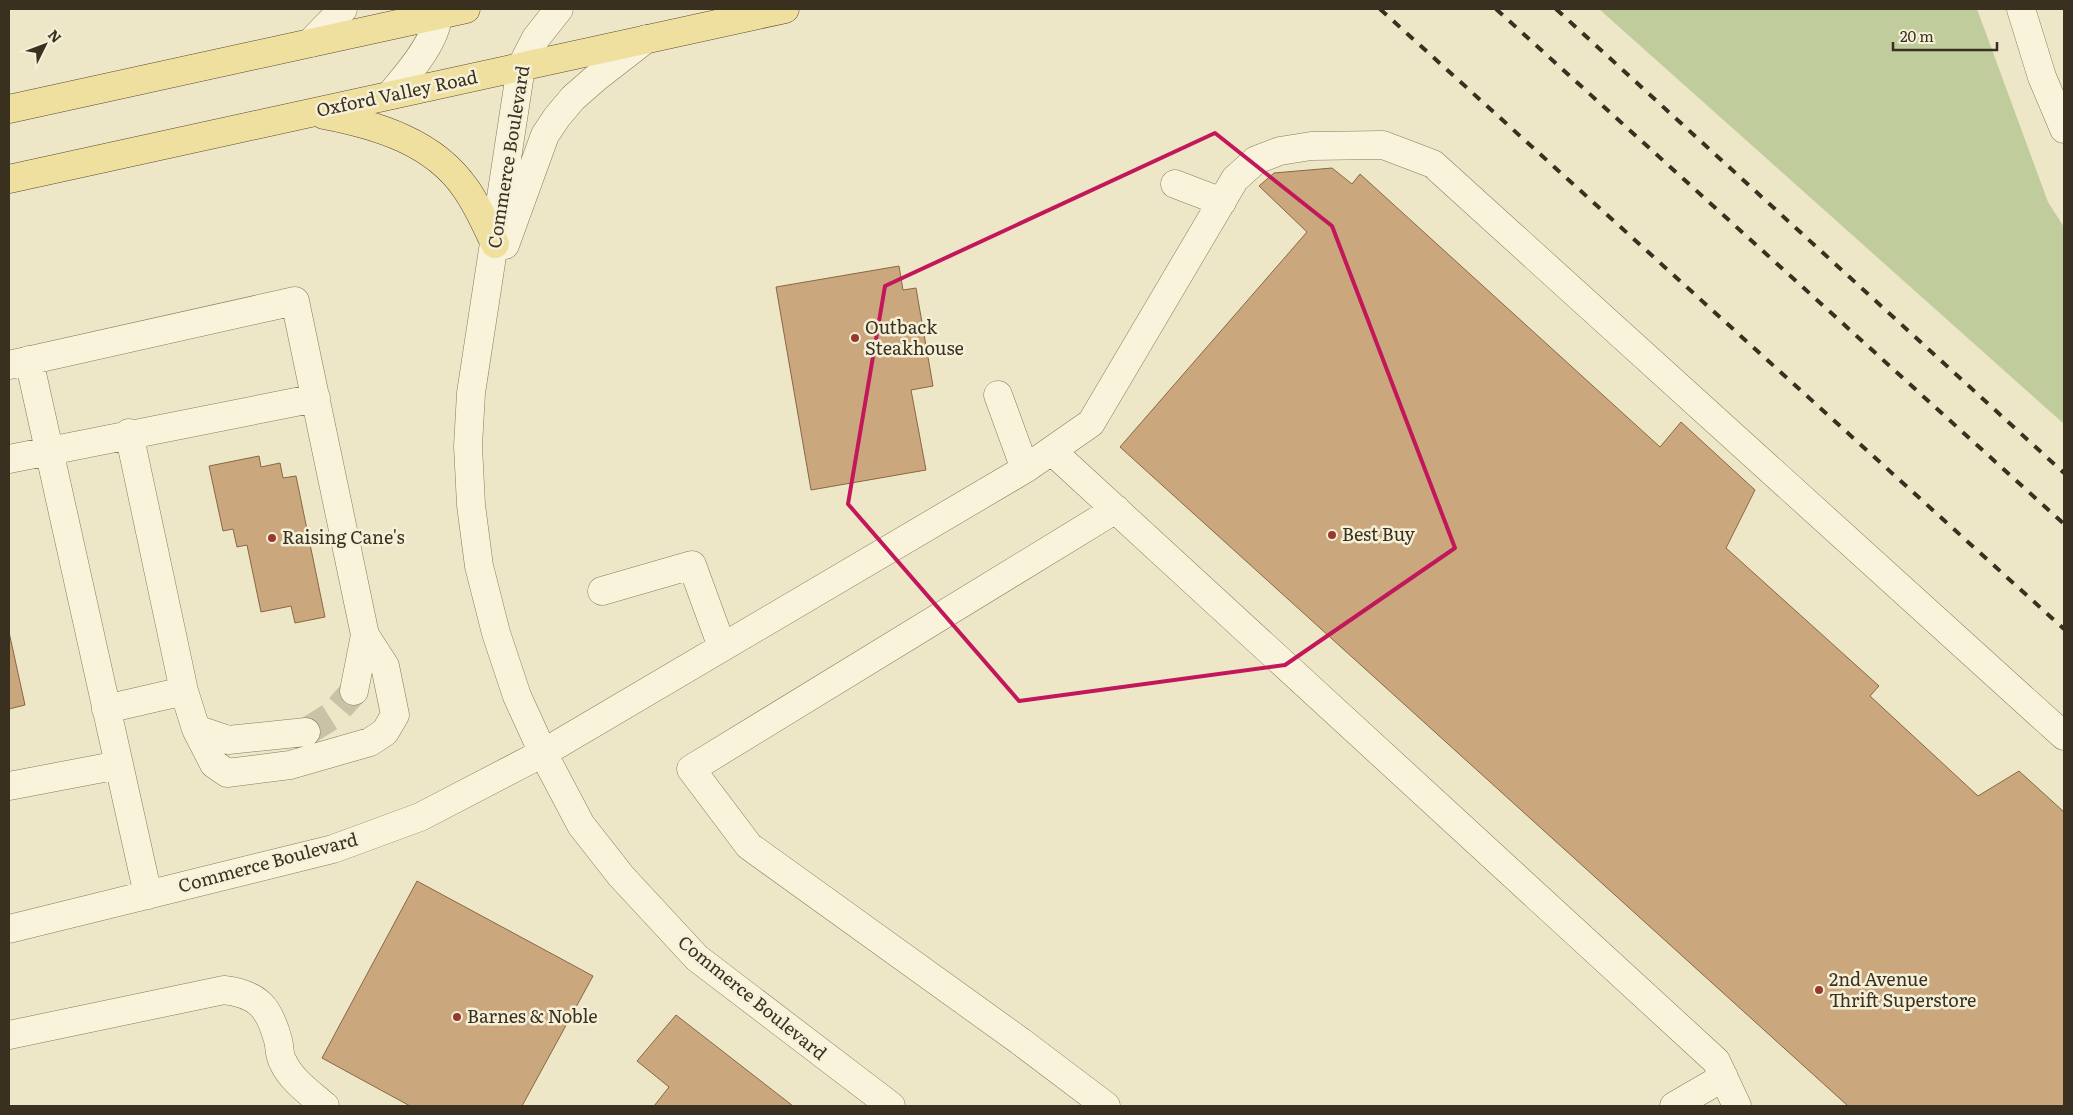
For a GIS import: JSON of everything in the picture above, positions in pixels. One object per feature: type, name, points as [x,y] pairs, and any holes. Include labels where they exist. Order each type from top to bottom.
[{"type":"main road","points":[[9,109],[310,43],[437,12],[466,9]]},
{"type":"main road","name":"Oxford Valley Road","points":[[9,179],[784,9]]},
{"type":"main road","points":[[310,113],[362,122],[397,135],[426,151],[448,169],[466,188],[495,244]]},
{"type":"street","points":[[310,43],[343,9]]},
{"type":"street","name":"Commerce Boulevard","points":[[558,9],[536,38],[521,67],[489,286],[471,393],[468,446],[471,505],[479,566],[496,633],[517,696],[542,752],[581,825],[660,921],[697,958],[891,1106]]},
{"type":"street","points":[[2021,9],[2042,77],[2064,129]]},
{"type":"street","points":[[390,95],[417,63],[429,41],[437,12]]},
{"type":"street","name":"Commerce Boulevard","points":[[489,286],[549,129],[573,98],[646,39]]},
{"type":"street","points":[[542,752],[1053,452],[1091,423],[1235,179],[1256,160],[1280,151],[1311,146],[1383,145],[1433,164],[2064,736]]},
{"type":"street","points":[[1175,184],[1222,202]]},
{"type":"street","points":[[129,433],[184,691],[196,729],[214,764],[227,772],[290,765],[370,742],[385,732],[395,715],[385,666],[365,635],[295,301],[19,362],[49,449],[148,895]]},
{"type":"street","points":[[998,396],[1024,469]]},
{"type":"street","points":[[9,458],[129,433],[316,398]]},
{"type":"street","points":[[1053,452],[1716,1061],[1737,1106]]},
{"type":"street","points":[[1106,1106],[1020,1041],[749,846],[691,769],[1116,509]]},
{"type":"street","points":[[602,591],[692,565],[722,647]]},
{"type":"street","points":[[354,691],[365,635]]},
{"type":"street","points":[[106,709],[184,691]]},
{"type":"street","points":[[196,729],[228,740],[306,732]]},
{"type":"street","name":"Commerce Boulevard","points":[[9,929],[333,849],[420,817],[542,752]]},
{"type":"street","points":[[9,786],[119,765]]},
{"type":"street","points":[[9,1035],[224,990],[245,992],[266,1010],[278,1038],[282,1062],[301,1085],[325,1106]]},
{"type":"street","points":[[1674,1106],[1724,1077]]},
{"type":"highlighted area","points":[[1215,133],[1332,226],[1455,548],[1285,665],[1019,701],[848,504],[885,286]]},
{"type":"green space","points":[[1599,9],[1977,9],[2048,202],[2064,227],[2064,424]]},
{"type":"building","points":[[1332,168],[1352,184],[1360,174],[1660,447],[1681,422],[1755,490],[1726,548],[1879,686],[1870,696],[1978,796],[2019,771],[2064,812],[2064,1106],[1848,1106],[1120,447],[1307,232],[1259,186],[1274,173]]},
{"type":"building","name":"Outback Steakhouse","points":[[899,266],[903,290],[916,288],[933,386],[911,390],[926,470],[811,490],[776,287]]},
{"type":"building","name":"Raising Cane's","points":[[259,456],[261,467],[280,463],[283,478],[296,476],[325,617],[295,623],[291,606],[261,612],[247,545],[237,547],[233,529],[223,531],[209,466]]},
{"type":"building","points":[[9,632],[25,705],[9,709]]},
{"type":"building","name":"Barnes & Noble","points":[[417,881],[593,976],[522,1106],[410,1106],[322,1058]]},
{"type":"building","points":[[676,1015],[793,1106],[654,1106],[669,1087],[637,1061]]},
{"type":"tunnel","points":[[306,732],[333,715],[354,691]]},
{"type":"railway","points":[[1380,9],[2064,629]]},
{"type":"railway","points":[[1496,9],[2064,524]]},
{"type":"railway","points":[[1556,9],[2064,473]]},
{"type":"place","name":"Outback Steakhouse","points":[[855,338]]},
{"type":"place","name":"Best Buy","points":[[1332,535]]},
{"type":"place","name":"Raising Cane's","points":[[272,538]]},
{"type":"place","name":"2nd Avenue Thrift Superstore","points":[[1819,990]]},
{"type":"place","name":"Barnes & Noble","points":[[457,1017]]}]
